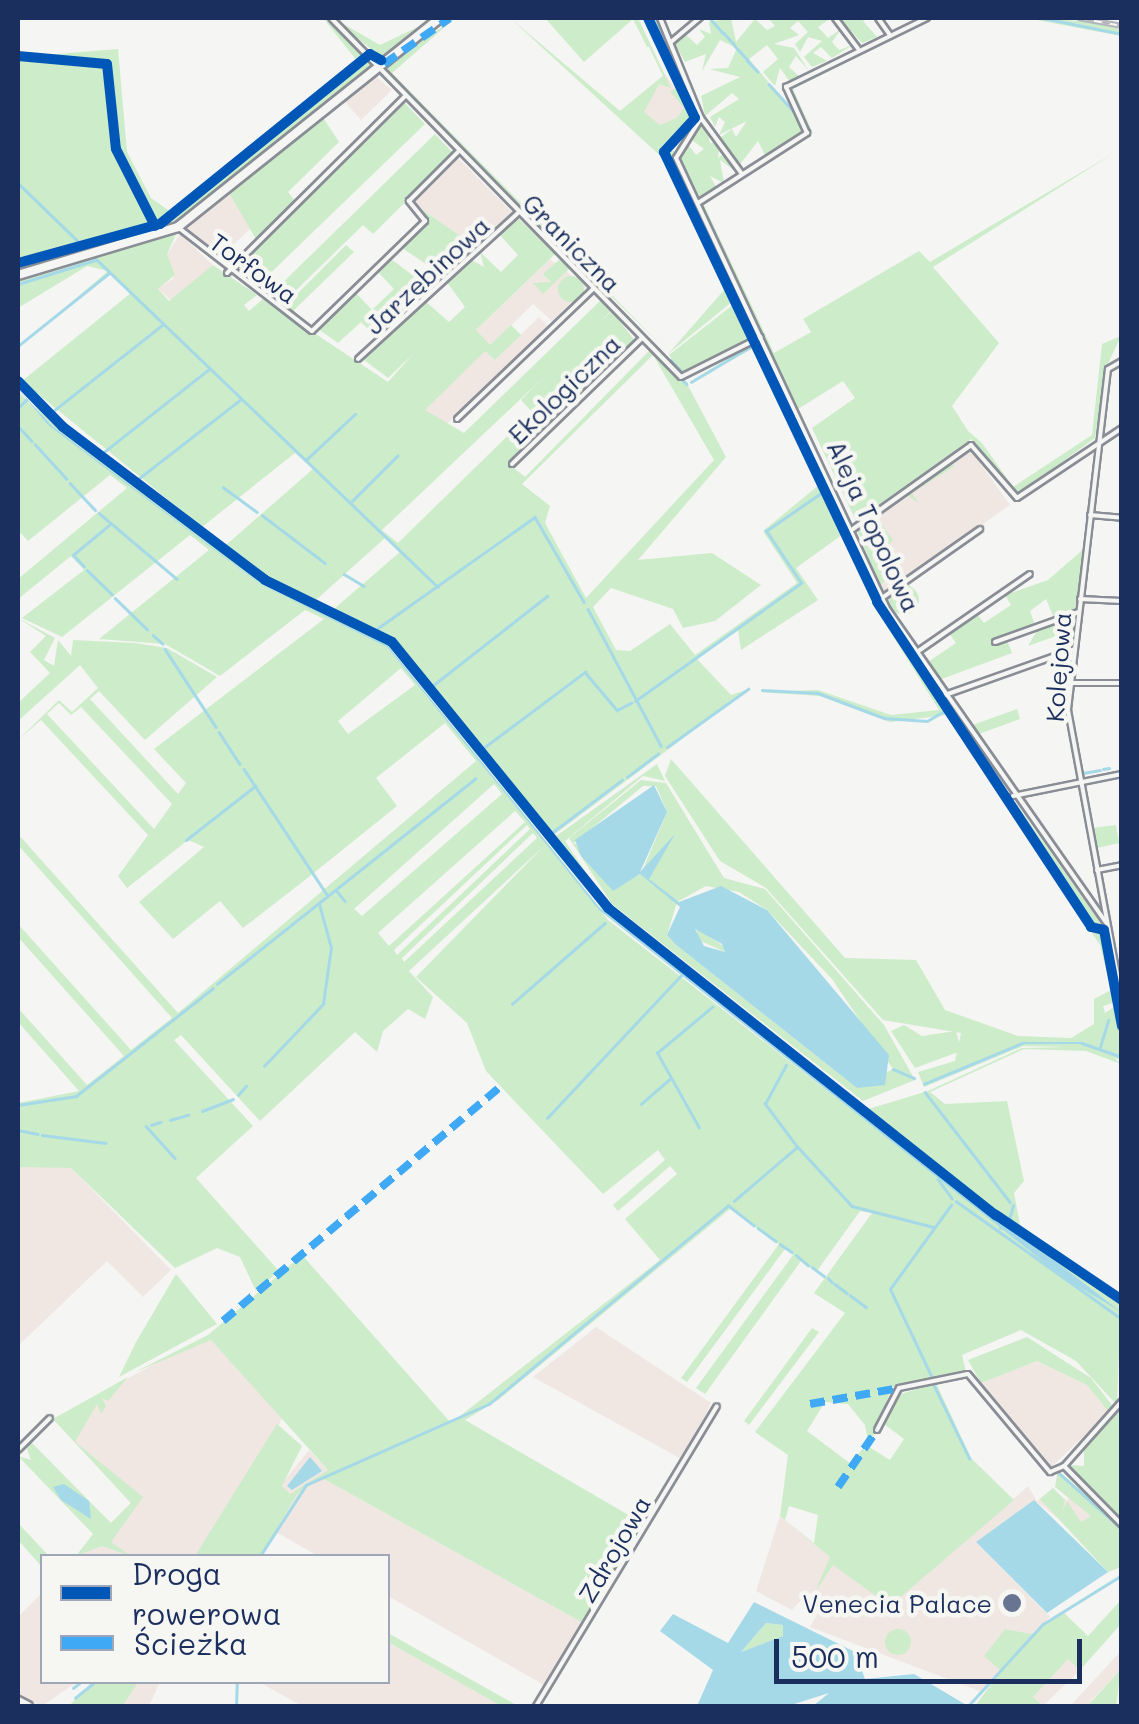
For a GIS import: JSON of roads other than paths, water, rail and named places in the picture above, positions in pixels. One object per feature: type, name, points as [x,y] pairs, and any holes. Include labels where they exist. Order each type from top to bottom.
[{"type":"street","name":"Graniczna","points":[[330,18],[518,213],[687,379],[761,337]]},
{"type":"street","points":[[18,276],[178,227],[440,18]]},
{"type":"street","points":[[660,18],[701,118],[742,174]]},
{"type":"street","points":[[671,42],[700,18]]},
{"type":"street","points":[[835,18],[858,48]]},
{"type":"street","points":[[878,18],[890,34]]},
{"type":"street","points":[[698,203],[807,133],[785,96],[858,48],[927,18]]},
{"type":"street","points":[[227,273],[404,97]]},
{"type":"street","name":"Aleja Topolowa","points":[[701,118],[676,150],[882,598],[1013,796],[1106,923]]},
{"type":"street","name":"Torfowa","points":[[178,227],[227,273],[314,329],[426,220],[408,204],[458,152]]},
{"type":"street","name":"Jarzębinowa","points":[[358,359],[518,213]]},
{"type":"street","points":[[457,419],[594,289]]},
{"type":"street","name":"Ekologiczna","points":[[512,464],[642,338]]},
{"type":"street","name":"Kolejowa","points":[[1122,361],[1108,367],[1071,683],[1080,782],[1122,1002]]},
{"type":"street","points":[[853,528],[971,445],[1016,498],[1122,428]]},
{"type":"street","points":[[1090,446],[1098,451]]},
{"type":"street","points":[[1090,515],[1122,518]]},
{"type":"street","points":[[882,598],[980,529]]},
{"type":"street","points":[[916,652],[1030,574]]},
{"type":"street","points":[[1080,600],[1122,600]]},
{"type":"street","points":[[995,642],[1079,612]]},
{"type":"street","points":[[945,695],[1074,649]]},
{"type":"street","points":[[1071,683],[1122,684]]},
{"type":"street","points":[[1013,796],[1122,774]]},
{"type":"street","points":[[1097,870],[1122,865]]},
{"type":"street","points":[[1112,949],[1122,947]]},
{"type":"street","points":[[877,1430],[899,1388],[970,1374],[1050,1472],[1064,1466],[1122,1401]]},
{"type":"street","name":"Zdrojowa","points":[[536,1706],[717,1406]]},
{"type":"street","points":[[18,1450],[50,1418]]},
{"type":"street","points":[[1064,1466],[1122,1525]]},
{"type":"street","points":[[18,1701],[28,1706]]},
{"type":"water","points":[[18,389],[52,426],[262,585],[388,646],[600,908],[1121,1312],[1064,1278],[599,910],[387,647],[261,585],[48,425]]},
{"type":"water","points":[[654,785],[667,812],[640,872],[675,834],[649,879],[679,902],[721,886],[767,910],[889,1055],[885,1085],[857,1088],[675,944],[667,935],[680,907],[640,874],[613,891],[581,856],[575,840]],"holes":[[[695,929],[722,944],[725,952],[704,946]]]},
{"type":"water","points":[[310,1457],[322,1471],[292,1490],[287,1486]]},
{"type":"water","points":[[64,1484],[89,1501],[91,1519],[61,1500],[53,1487]]},
{"type":"water","points":[[1034,1500],[1108,1572],[1047,1613],[976,1542]]},
{"type":"water","points":[[754,1602],[855,1652],[865,1679],[914,1674],[968,1706],[813,1706],[829,1693],[788,1706],[697,1706],[713,1670],[660,1631],[673,1614],[728,1643]],"holes":[[[766,1623],[783,1625],[783,1636],[741,1652]]]},
{"type":"waterway","points":[[655,18],[676,61]]},
{"type":"waterway","points":[[710,18],[723,33]]},
{"type":"waterway","points":[[1043,18],[1122,34]]},
{"type":"waterway","points":[[724,33],[734,44]]},
{"type":"waterway","points":[[735,46],[747,59]]},
{"type":"waterway","points":[[747,60],[758,72]]},
{"type":"waterway","points":[[172,225],[370,68]]},
{"type":"waterway","points":[[769,84],[798,116]]},
{"type":"waterway","points":[[669,147],[682,135]]},
{"type":"waterway","points":[[18,183],[80,243]]},
{"type":"waterway","points":[[95,258],[438,587]]},
{"type":"waterway","points":[[18,284],[95,260]]},
{"type":"waterway","points":[[18,346],[109,273]]},
{"type":"waterway","points":[[52,412],[162,325]]},
{"type":"waterway","points":[[730,351],[746,341]]},
{"type":"waterway","points":[[691,382],[750,347]]},
{"type":"waterway","points":[[671,360],[685,375]]},
{"type":"waterway","points":[[665,363],[687,384]]},
{"type":"waterway","points":[[104,452],[209,369]]},
{"type":"waterway","points":[[18,408],[26,400]]},
{"type":"waterway","points":[[138,479],[240,400]]},
{"type":"waterway","points":[[306,460],[355,414]]},
{"type":"waterway","points":[[19,427],[32,441]]},
{"type":"waterway","points":[[35,444],[67,479]]},
{"type":"waterway","points":[[352,501],[397,456]]},
{"type":"waterway","points":[[70,483],[95,510]]},
{"type":"waterway","points":[[223,487],[257,512]]},
{"type":"waterway","points":[[635,701],[801,583],[766,531],[824,491]]},
{"type":"waterway","points":[[99,513],[177,579]]},
{"type":"waterway","points":[[262,515],[325,563]]},
{"type":"waterway","points":[[378,628],[535,517],[584,602]]},
{"type":"waterway","points":[[84,567],[73,555],[109,525]]},
{"type":"waterway","points":[[87,570],[112,594]]},
{"type":"waterway","points":[[344,574],[364,586]]},
{"type":"waterway","points":[[432,686],[547,596]]},
{"type":"waterway","points":[[115,598],[147,629]]},
{"type":"waterway","points":[[881,600],[884,607]]},
{"type":"waterway","points":[[588,609],[661,746]]},
{"type":"waterway","points":[[885,610],[914,653]]},
{"type":"waterway","points":[[153,635],[163,644]]},
{"type":"waterway","points":[[165,649],[216,727]]},
{"type":"waterway","points":[[916,656],[980,752]]},
{"type":"waterway","points":[[482,749],[585,672],[617,710],[631,703]]},
{"type":"waterway","points":[[667,747],[748,689]]},
{"type":"waterway","points":[[762,690],[818,693],[884,718],[927,721],[944,711]]},
{"type":"waterway","points":[[219,732],[240,764]]},
{"type":"waterway","points":[[627,777],[658,754]]},
{"type":"waterway","points":[[981,754],[1005,791]]},
{"type":"waterway","points":[[1103,769],[1109,768]]},
{"type":"waterway","points":[[244,769],[328,896]]},
{"type":"waterway","points":[[1083,773],[1100,770]]},
{"type":"waterway","points":[[217,984],[475,779]]},
{"type":"waterway","points":[[550,834],[622,780]]},
{"type":"waterway","points":[[186,840],[255,786]]},
{"type":"waterway","points":[[336,890],[345,901]]},
{"type":"waterway","points":[[264,1066],[323,1004],[331,948],[319,904]]},
{"type":"waterway","points":[[512,1004],[605,923]]},
{"type":"waterway","points":[[547,1118],[682,974]]},
{"type":"waterway","points":[[18,1105],[76,1096],[213,988]]},
{"type":"waterway","points":[[699,1128],[657,1053],[712,1007]]},
{"type":"waterway","points":[[1100,1047],[1108,1020]]},
{"type":"waterway","points":[[924,1084],[1022,1043],[1082,1043],[1122,1057]]},
{"type":"waterway","points":[[734,1201],[797,1147],[765,1104],[786,1065]]},
{"type":"waterway","points":[[893,1069],[914,1078]]},
{"type":"waterway","points":[[641,1104],[670,1079]]},
{"type":"waterway","points":[[238,1095],[246,1086]]},
{"type":"waterway","points":[[925,1092],[1010,1202]]},
{"type":"waterway","points":[[202,1111],[233,1099]]},
{"type":"waterway","points":[[170,1120],[188,1115]]},
{"type":"waterway","points":[[151,1125],[161,1122]]},
{"type":"waterway","points":[[146,1126],[175,1158]]},
{"type":"waterway","points":[[18,1130],[38,1134]]},
{"type":"waterway","points":[[42,1135],[106,1143]]},
{"type":"waterway","points":[[798,1147],[852,1206],[934,1227]]},
{"type":"waterway","points":[[946,1172],[1003,1217]]},
{"type":"waterway","points":[[938,1179],[952,1198]]},
{"type":"waterway","points":[[956,1201],[1122,1319]]},
{"type":"waterway","points":[[728,1205],[754,1225]]},
{"type":"waterway","points":[[932,1378],[890,1289],[951,1205]]},
{"type":"waterway","points":[[1009,1219],[1013,1206]]},
{"type":"waterway","points":[[261,1554],[306,1485],[489,1404],[726,1207]]},
{"type":"waterway","points":[[1000,1228],[1004,1224]]},
{"type":"waterway","points":[[1009,1225],[1122,1304]]},
{"type":"waterway","points":[[758,1228],[776,1241]]},
{"type":"waterway","points":[[780,1244],[792,1252]]},
{"type":"waterway","points":[[796,1255],[808,1265]]},
{"type":"waterway","points":[[812,1267],[824,1276]]},
{"type":"waterway","points":[[828,1278],[832,1282]]},
{"type":"waterway","points":[[835,1284],[847,1293]]},
{"type":"waterway","points":[[850,1295],[866,1307]]},
{"type":"waterway","points":[[934,1385],[970,1459]]},
{"type":"waterway","points":[[18,1441],[18,1446]]},
{"type":"waterway","points":[[1059,1473],[1122,1529]]},
{"type":"waterway","points":[[968,1706],[1043,1624],[1122,1575]]},
{"type":"waterway","points":[[73,1688],[78,1684]]},
{"type":"waterway","points":[[75,1698],[92,1684]]},
{"type":"waterway","points":[[236,1706],[237,1684]]},
{"type":"railway","points":[[1078,18],[1122,26]]},
{"type":"place","name":"Venecia Palace","points":[[1012,1603]]}]
